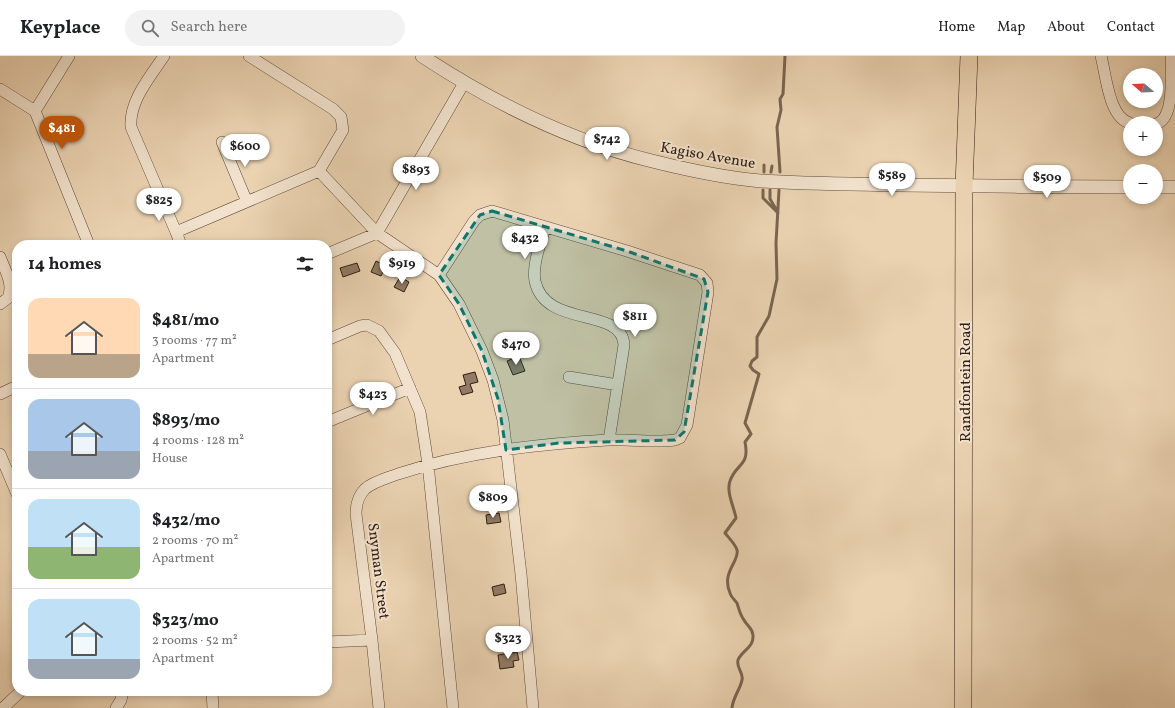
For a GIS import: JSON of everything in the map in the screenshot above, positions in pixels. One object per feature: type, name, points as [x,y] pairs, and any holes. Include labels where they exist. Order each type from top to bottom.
[{"type":"main road","name":"Randfontein Road","points":[[963,708],[964,186],[969,56]]},
{"type":"street","points":[[35,110],[68,56]]},
{"type":"street","points":[[164,56],[134,104],[130,116],[131,127],[179,240]]},
{"type":"street","points":[[176,232],[319,171],[343,130],[341,117],[333,109],[249,56]]},
{"type":"street","name":"Kagiso Avenue","points":[[422,56],[464,83],[536,121],[594,143],[651,161],[707,173],[760,180],[964,186],[1123,187]]},
{"type":"street","points":[[1101,56],[1113,107],[1120,119],[1123,120]]},
{"type":"street","points":[[1163,120],[1170,108],[1171,56]]},
{"type":"street","points":[[332,252],[377,234],[464,83]]},
{"type":"street","points":[[0,89],[35,110],[87,240]]},
{"type":"street","points":[[222,142],[247,202]]},
{"type":"street","points":[[319,171],[377,234],[439,274],[460,304],[482,351],[498,399],[506,450],[522,574],[533,708]]},
{"type":"street","points":[[1163,187],[1175,187]]},
{"type":"street","points":[[439,274],[474,221],[486,212],[498,212],[545,227],[534,271],[535,281],[545,301],[554,307],[608,324],[619,330],[622,335],[624,345],[610,440]]},
{"type":"street","name":"Snyman Street","points":[[332,642],[372,640],[356,514],[358,500],[366,489],[374,484],[428,464],[506,450],[610,440],[674,440],[680,438],[684,432],[708,292],[707,283],[694,273],[545,227]]},
{"type":"street","points":[[0,257],[9,279],[10,288],[8,298],[0,304]]},
{"type":"street","points":[[332,338],[360,326],[367,325],[379,331],[395,353],[420,412],[428,464],[453,708]]},
{"type":"street","points":[[569,377],[618,385]]},
{"type":"street","points":[[0,394],[12,388]]},
{"type":"street","points":[[332,420],[410,388]]},
{"type":"street","points":[[0,454],[12,471]]},
{"type":"street","points":[[372,640],[379,708]]},
{"type":"street","points":[[3,708],[16,696]]},
{"type":"street","points":[[116,708],[122,696]]},
{"type":"street","points":[[212,696],[213,708]]},
{"type":"highlighted area","points":[[492,211],[627,251],[704,279],[708,292],[684,432],[675,440],[559,443],[506,450],[498,399],[482,351],[459,304],[439,275],[480,215]]},
{"type":"building","points":[[376,261],[386,266],[381,276],[371,272]]},
{"type":"building","points":[[357,263],[360,271],[343,277],[340,268]]},
{"type":"building","points":[[400,277],[409,282],[404,292],[394,287]]},
{"type":"building","points":[[519,356],[525,371],[513,375],[507,361]]},
{"type":"building","points":[[475,372],[478,382],[470,384],[473,392],[462,395],[459,387],[466,385],[463,375]]},
{"type":"building","points":[[499,513],[501,522],[487,524],[486,515]]},
{"type":"building","points":[[504,584],[506,593],[494,596],[492,587]]},
{"type":"building","points":[[517,652],[519,660],[513,661],[514,667],[500,669],[498,655]]},
{"type":"waterway","points":[[780,172],[777,127],[781,110],[780,99],[783,94],[785,56]]},
{"type":"waterway","points":[[764,165],[764,172]]},
{"type":"waterway","points":[[771,172],[772,166]]},
{"type":"waterway","points":[[763,190],[763,198],[778,213]]},
{"type":"waterway","points":[[770,190],[770,199],[776,209]]},
{"type":"waterway","points":[[732,708],[742,677],[738,666],[738,660],[752,643],[753,635],[751,628],[745,622],[737,603],[732,597],[728,586],[729,573],[737,554],[735,546],[725,533],[736,518],[729,485],[733,475],[744,461],[746,456],[745,442],[751,434],[745,423],[759,374],[750,366],[752,361],[757,357],[757,337],[769,316],[777,279],[776,243],[779,190]]}]
